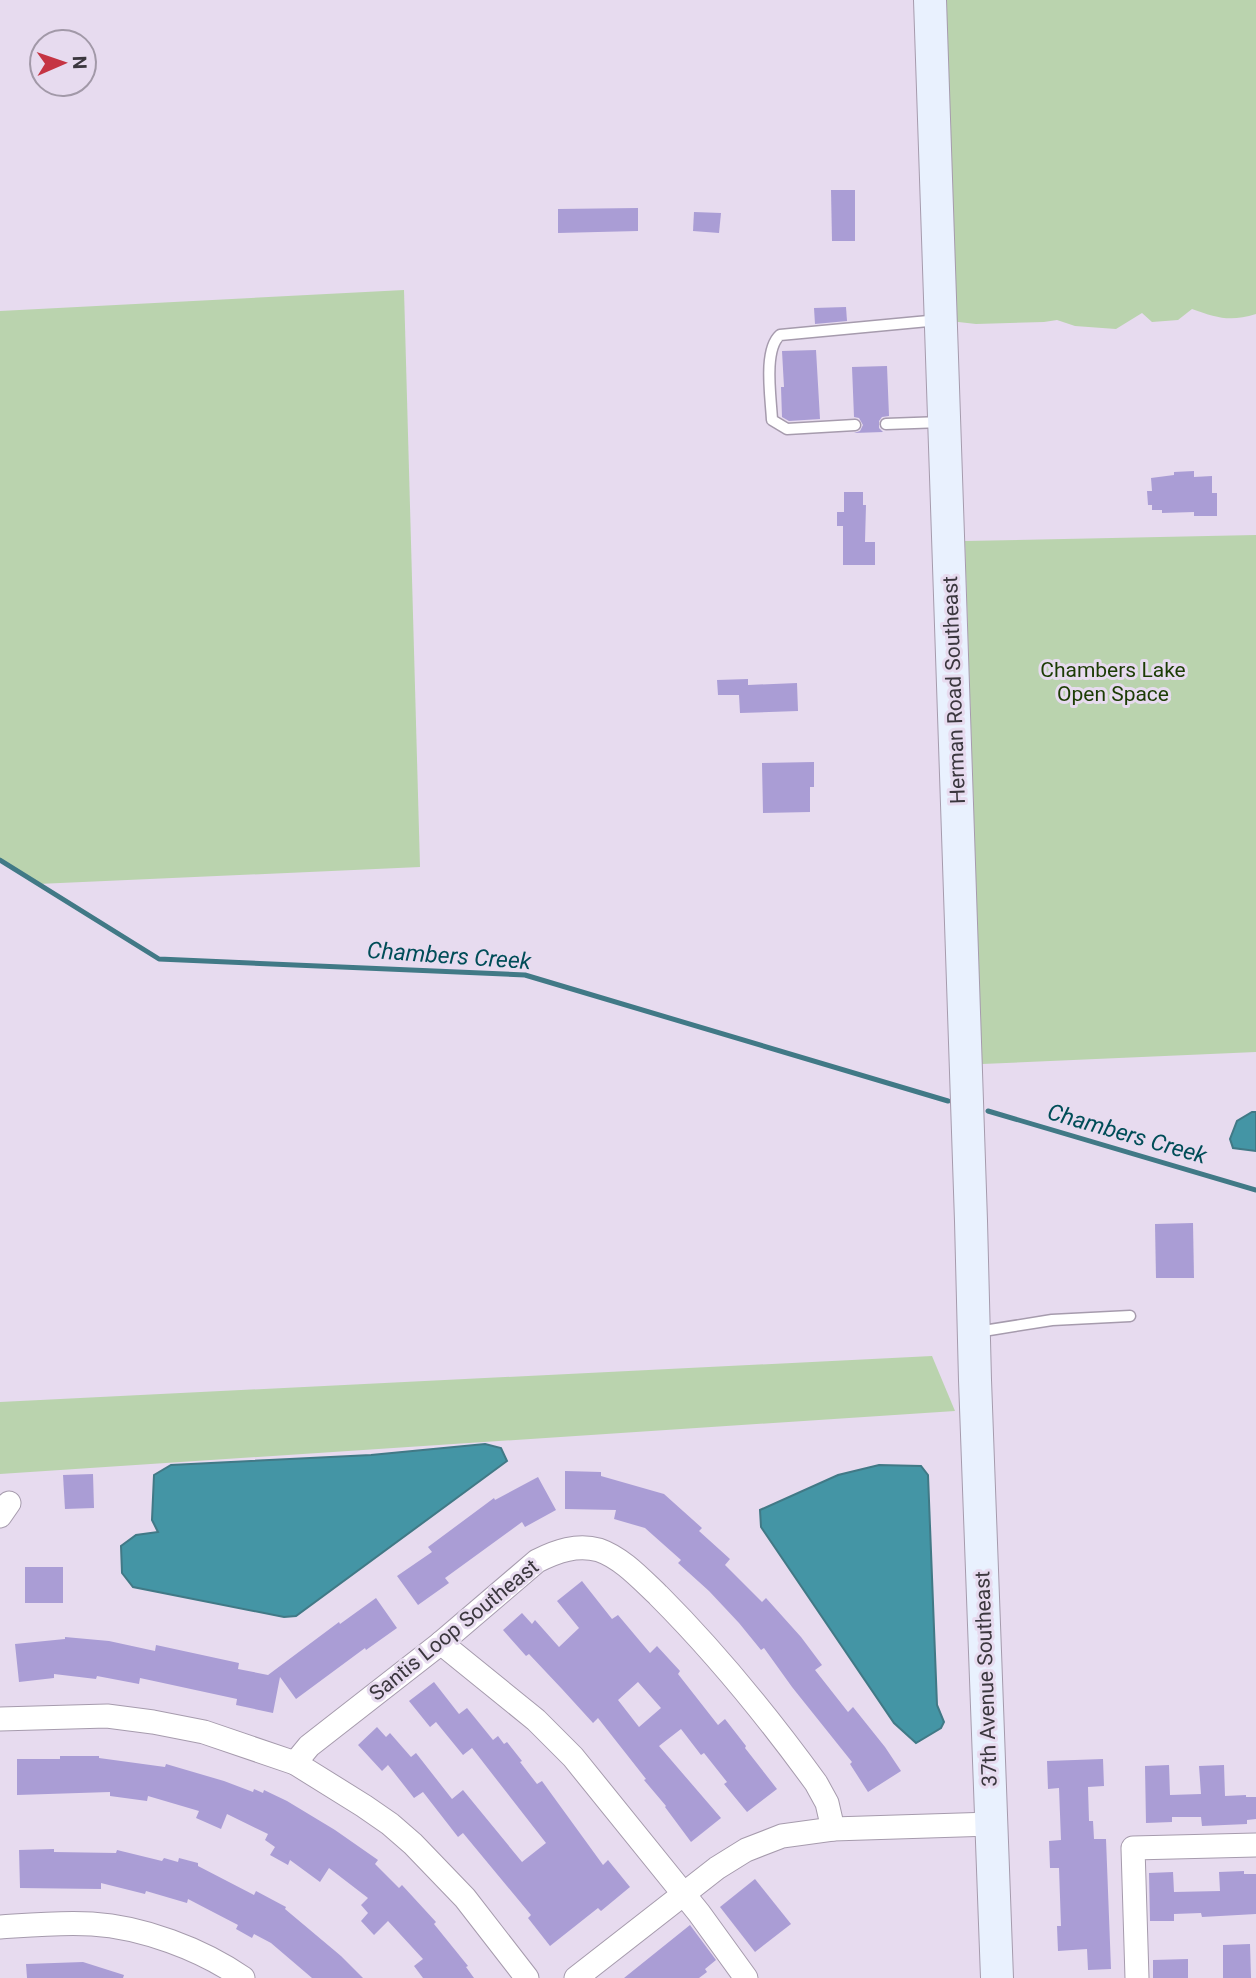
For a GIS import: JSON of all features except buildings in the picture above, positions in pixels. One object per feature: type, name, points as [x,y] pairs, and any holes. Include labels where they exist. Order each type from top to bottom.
[{"type":"street","name":"Herman Road Southeast","points":[[930,0],[975,1380]]},
{"type":"street","name":"37th Avenue Southeast","points":[[975,1380],[997,1978]]},
{"type":"street","name":"Santis Loop Southeast","points":[[295,1763],[309,1746],[441,1643],[537,1561],[553,1553],[586,1548],[608,1554],[620,1562],[649,1587],[724,1665],[816,1783],[827,1803],[833,1829]]},
{"type":"street","points":[[441,1643],[536,1720],[573,1758],[689,1902],[741,1976]]},
{"type":"street","points":[[0,1718],[107,1716],[153,1722],[204,1732],[295,1763],[364,1806],[413,1844],[465,1898],[527,1978]]},
{"type":"street","points":[[576,1978],[689,1902],[717,1868],[746,1850],[782,1836],[833,1829],[992,1824]]},
{"type":"street","points":[[1137,1978],[1133,1848],[1256,1845]]},
{"type":"street","points":[[0,1927],[91,1924],[135,1930],[177,1944],[217,1962],[243,1978]]},
{"type":"lane","points":[[855,425],[788,429],[772,420],[770,357],[774,341],[780,335],[942,320]]},
{"type":"lane","points":[[886,424],[945,422]]},
{"type":"lane","points":[[974,1332],[1052,1320],[1130,1316]]},
{"type":"green space","points":[[929,0],[1256,0],[1256,314],[1224,318],[1192,309],[1178,320],[1152,322],[1142,313],[1116,329],[1075,326],[1057,320],[976,324],[941,320]]},
{"type":"green space","points":[[404,290],[420,867],[38,884],[0,860],[0,311]]},
{"type":"green space","name":"Chambers Lake Open Space","points":[[1256,535],[1256,1052],[982,1064],[965,541]]},
{"type":"green space","points":[[932,1356],[955,1411],[0,1474],[0,1402]]},
{"type":"water","points":[[1256,1112],[1256,1151],[1233,1148],[1230,1139],[1237,1121]]},
{"type":"water","points":[[485,1444],[501,1448],[507,1461],[296,1616],[284,1617],[133,1587],[122,1573],[121,1546],[136,1535],[158,1532],[152,1520],[154,1475],[171,1465],[371,1455]]},
{"type":"water","points":[[879,1465],[921,1466],[928,1475],[937,1705],[944,1722],[941,1728],[916,1743],[894,1723],[761,1527],[760,1510],[838,1475]]},
{"type":"waterway","name":"Chambers Creek","points":[[0,860],[159,959],[525,975],[948,1101]]},
{"type":"waterway","name":"Chambers Creek","points":[[988,1111],[1256,1190]]}]
